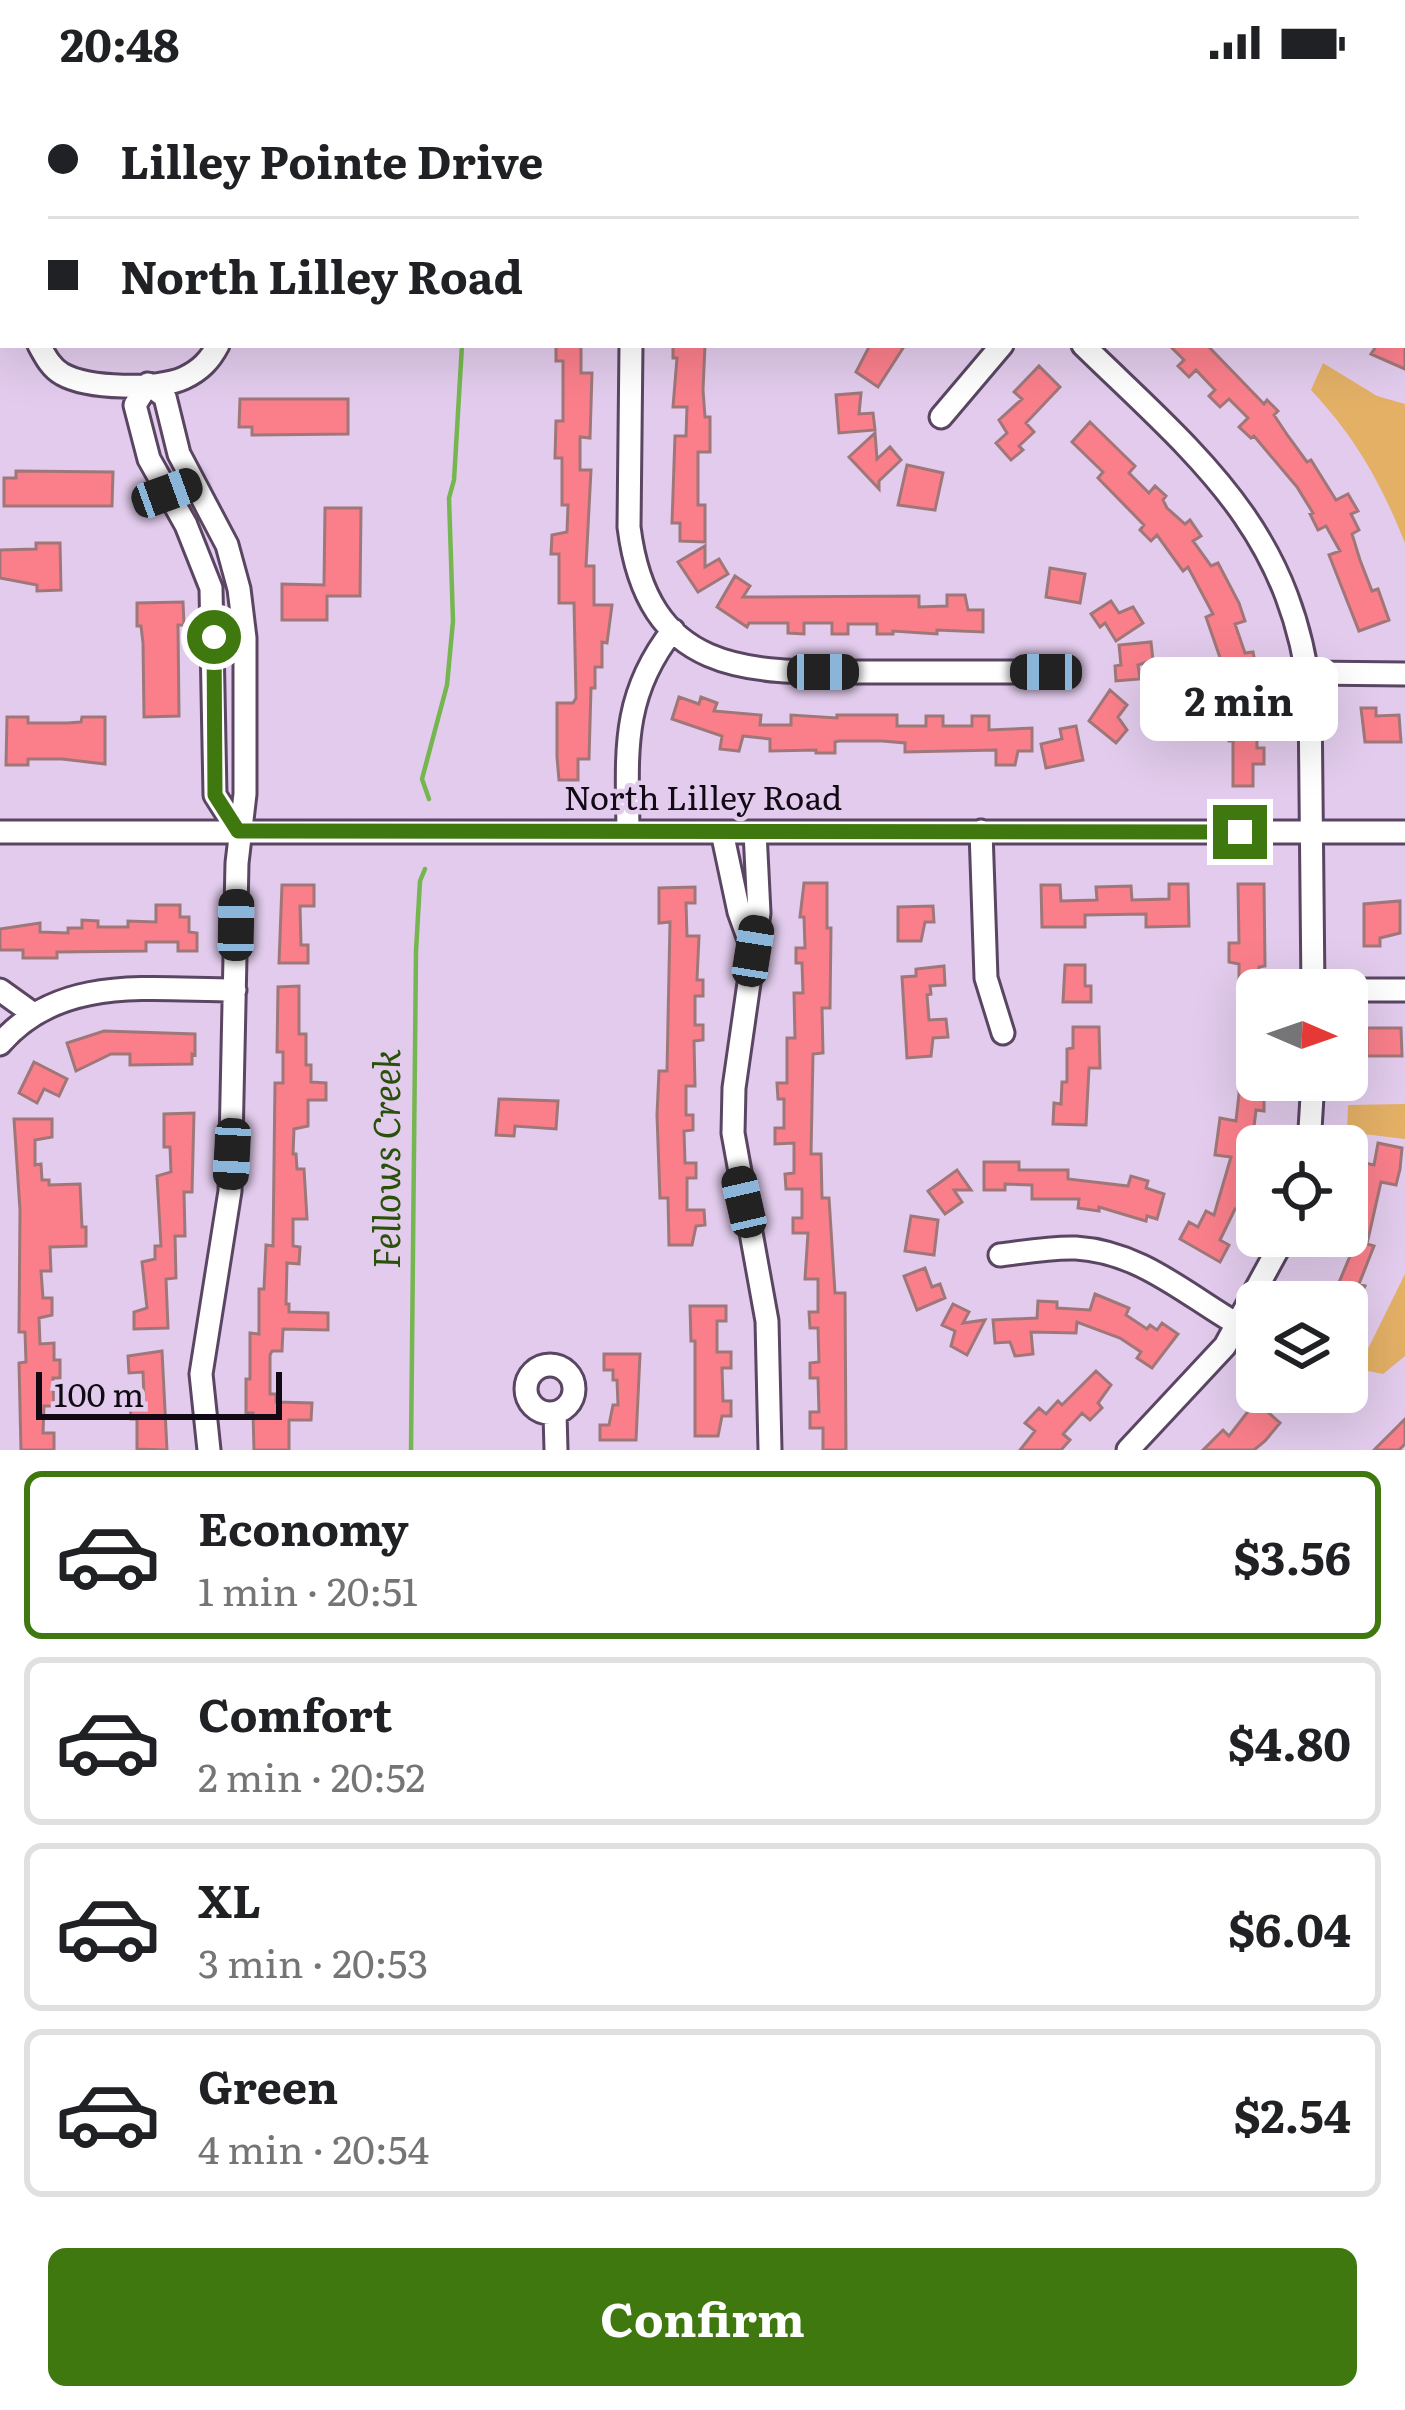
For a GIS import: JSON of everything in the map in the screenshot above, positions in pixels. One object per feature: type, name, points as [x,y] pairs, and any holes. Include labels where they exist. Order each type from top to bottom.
[{"type":"street","points":[[41,348],[52,367],[79,382],[148,384],[184,378],[209,360],[216,348]]},
{"type":"street","points":[[631,348],[629,527],[633,555],[648,594],[674,630],[710,656],[757,671],[1046,672]]},
{"type":"street","points":[[941,417],[1000,348]]},
{"type":"street","points":[[1087,348],[1205,464],[1243,509],[1284,586],[1308,673],[1313,969]]},
{"type":"street","points":[[148,384],[165,397],[172,436],[227,545],[245,638],[245,794],[238,831],[230,1191],[202,1374],[209,1450]]},
{"type":"street","points":[[148,384],[136,399],[148,460],[200,555],[211,588],[215,795],[238,831]]},
{"type":"street","points":[[167,493],[194,484]]},
{"type":"street","points":[[200,555],[227,545]]},
{"type":"street","points":[[628,831],[631,712],[646,668],[674,630]]},
{"type":"street","points":[[1308,673],[1405,674]]},
{"type":"street","points":[[981,831],[986,978],[1003,1033]]},
{"type":"street","name":"North Lilley Road","points":[[0,832],[1405,832]]},
{"type":"street","points":[[722,832],[739,913],[753,951]]},
{"type":"street","points":[[755,832],[759,913],[734,1088],[733,1133],[736,1171],[767,1321],[770,1450]]},
{"type":"street","points":[[0,1043],[32,1013],[55,1001],[100,990],[235,990]]},
{"type":"street","points":[[1368,990],[1405,990]]},
{"type":"street","points":[[0,991],[32,1013]]},
{"type":"street","points":[[1000,1255],[1070,1248],[1117,1255],[1160,1274],[1236,1323]]},
{"type":"street","points":[[1128,1450],[1202,1376],[1236,1325]]},
{"type":"street","points":[[555,1413],[556,1450]]},
{"type":"shaded area","points":[[1323,363],[1377,396],[1405,404],[1405,543],[1366,462],[1311,390]]},
{"type":"shaded area","points":[[1405,1104],[1405,1139],[1368,1135],[1368,1125],[1347,1125],[1348,1105]]},
{"type":"shaded area","points":[[1405,1274],[1405,1356],[1383,1374],[1368,1371],[1368,1349]]},
{"type":"building","points":[[556,348],[581,348],[581,373],[592,373],[590,438],[580,437],[580,470],[591,470],[586,566],[594,566],[594,605],[612,605],[607,643],[602,642],[602,667],[595,667],[595,688],[591,688],[589,759],[578,759],[578,780],[559,780],[557,757],[557,703],[573,703],[576,698],[574,603],[559,603],[559,554],[551,554],[552,535],[567,532],[568,505],[562,505],[562,458],[555,458],[556,421],[563,421],[563,361],[556,361]]},
{"type":"building","points":[[673,348],[705,348],[703,390],[705,417],[710,417],[710,452],[698,452],[698,505],[705,505],[705,542],[680,541],[680,523],[672,523],[675,436],[686,436],[687,407],[673,407],[677,358],[673,358]]},
{"type":"building","points":[[868,348],[903,348],[878,387],[856,372]]},
{"type":"building","points":[[1172,348],[1210,348],[1264,404],[1267,400],[1278,411],[1274,415],[1336,500],[1348,494],[1358,511],[1351,514],[1359,530],[1352,534],[1360,560],[1389,620],[1359,631],[1329,555],[1340,551],[1326,526],[1318,530],[1297,487],[1254,436],[1239,427],[1248,418],[1229,399],[1220,407],[1209,396],[1215,390],[1196,370],[1189,377],[1178,366],[1184,360]]},
{"type":"building","points":[[1375,348],[1405,348],[1405,369],[1371,354]]},
{"type":"building","points":[[1039,366],[1060,387],[1026,423],[1034,432],[1011,460],[996,443],[1007,433],[999,420],[1022,399],[1014,392]]},
{"type":"building","points":[[861,393],[859,414],[873,413],[875,430],[839,433],[836,395]]},
{"type":"building","points":[[240,399],[348,399],[348,434],[252,435],[252,427],[239,427]]},
{"type":"building","points":[[1090,422],[1135,466],[1129,473],[1149,493],[1155,486],[1166,496],[1167,508],[1185,524],[1190,520],[1201,536],[1193,541],[1211,566],[1218,563],[1239,603],[1245,621],[1235,624],[1245,653],[1253,652],[1256,667],[1250,668],[1257,703],[1262,703],[1257,748],[1264,748],[1264,764],[1253,764],[1253,786],[1233,786],[1233,741],[1229,741],[1229,720],[1224,720],[1220,676],[1226,675],[1206,617],[1213,614],[1188,567],[1183,571],[1157,535],[1151,541],[1140,530],[1144,525],[1098,478],[1103,472],[1072,442]]},
{"type":"building","points":[[875,433],[877,459],[890,447],[901,460],[879,481],[879,489],[849,457]]},
{"type":"building","points":[[907,465],[943,473],[935,510],[898,505]]},
{"type":"building","points":[[16,471],[113,472],[112,506],[4,506],[4,478],[16,478]]},
{"type":"building","points":[[325,508],[361,508],[360,596],[327,596],[327,620],[282,620],[282,584],[324,585]]},
{"type":"building","points":[[36,543],[60,543],[61,590],[37,591],[37,585],[0,578],[0,550],[36,549]]},
{"type":"building","points":[[705,546],[705,567],[719,559],[728,574],[698,592],[678,562]]},
{"type":"building","points":[[1050,568],[1085,574],[1080,603],[1046,597]]},
{"type":"building","points":[[735,576],[750,586],[743,597],[919,596],[919,607],[947,606],[947,595],[965,595],[968,610],[983,610],[983,632],[877,634],[877,624],[848,624],[848,634],[832,634],[832,623],[804,623],[804,634],[788,633],[788,623],[749,623],[747,627],[717,607]]},
{"type":"building","points":[[1111,601],[1119,613],[1133,607],[1143,623],[1116,641],[1105,623],[1100,627],[1091,614]]},
{"type":"building","points":[[183,602],[184,625],[178,625],[179,716],[144,717],[137,603]]},
{"type":"building","points":[[1151,642],[1153,660],[1138,665],[1140,679],[1116,681],[1115,666],[1121,665],[1119,645]]},
{"type":"building","points":[[1110,690],[1127,705],[1118,717],[1127,730],[1116,743],[1089,721]]},
{"type":"building","points":[[679,697],[699,704],[701,697],[717,703],[714,711],[761,715],[760,725],[791,725],[791,715],[897,715],[897,726],[926,726],[926,716],[943,716],[943,726],[972,726],[972,716],[989,716],[989,730],[1032,728],[1032,751],[1018,751],[1015,765],[996,765],[996,750],[905,752],[905,743],[882,741],[839,741],[835,753],[816,753],[770,751],[770,739],[743,736],[739,751],[720,749],[722,736],[672,719]]},
{"type":"building","points":[[1361,708],[1376,708],[1376,716],[1399,715],[1401,742],[1365,742]]},
{"type":"building","points":[[7,717],[28,717],[28,723],[67,723],[105,717],[105,764],[28,759],[28,765],[6,765]]},
{"type":"building","points":[[1076,726],[1083,760],[1046,768],[1041,744],[1062,739],[1060,729]]},
{"type":"building","points":[[804,883],[827,883],[827,928],[831,928],[830,1008],[822,1008],[823,1053],[813,1054],[811,1154],[821,1154],[822,1198],[829,1198],[835,1293],[845,1293],[846,1450],[823,1450],[823,1428],[810,1428],[810,1412],[819,1412],[818,1378],[810,1378],[810,1363],[819,1362],[818,1328],[810,1328],[809,1312],[818,1312],[818,1279],[805,1279],[808,1233],[793,1233],[793,1218],[802,1218],[802,1189],[786,1189],[785,1174],[794,1173],[794,1143],[775,1144],[775,1128],[784,1128],[784,1099],[778,1099],[777,1083],[787,1083],[787,1038],[795,1038],[794,993],[803,993],[802,963],[796,963],[796,948],[805,948],[804,917],[800,917]]},
{"type":"building","points":[[1169,884],[1188,884],[1189,926],[1146,927],[1146,914],[1085,915],[1085,927],[1042,927],[1041,885],[1060,885],[1061,901],[1097,900],[1096,887],[1131,886],[1132,900],[1169,899]]},
{"type":"building","points":[[1238,884],[1264,884],[1265,966],[1239,969],[1239,964],[1229,962],[1229,943],[1239,943]]},
{"type":"building","points":[[282,885],[314,885],[314,906],[300,906],[301,945],[308,945],[308,963],[279,963]]},
{"type":"building","points":[[695,887],[695,903],[686,903],[687,936],[699,936],[697,980],[703,980],[703,996],[695,996],[695,1025],[703,1025],[703,1040],[694,1041],[695,1086],[686,1086],[686,1115],[693,1115],[693,1130],[684,1131],[685,1163],[696,1163],[696,1178],[687,1178],[687,1210],[704,1210],[705,1225],[696,1226],[692,1245],[669,1245],[668,1198],[660,1198],[657,1115],[659,1071],[667,1071],[670,922],[659,923],[659,888]]},
{"type":"building","points":[[1400,901],[1400,933],[1380,938],[1380,946],[1364,946],[1364,904]]},
{"type":"building","points":[[156,905],[180,905],[180,917],[189,917],[189,932],[197,933],[197,951],[178,951],[178,942],[146,942],[146,951],[57,952],[57,958],[23,958],[23,950],[0,950],[0,929],[40,923],[40,932],[68,933],[68,928],[82,928],[82,920],[98,921],[98,927],[128,927],[128,921],[156,922]]},
{"type":"building","points":[[933,906],[934,922],[925,922],[921,941],[898,941],[898,907]]},
{"type":"building","points":[[1065,965],[1085,965],[1091,1002],[1063,1002]]},
{"type":"building","points":[[944,966],[945,985],[930,986],[927,995],[929,1020],[946,1019],[948,1037],[933,1038],[931,1056],[907,1058],[902,977],[916,976],[916,969]]},
{"type":"building","points":[[299,986],[299,1034],[306,1034],[306,1065],[311,1065],[311,1082],[326,1083],[326,1100],[308,1100],[308,1126],[294,1129],[293,1154],[297,1169],[304,1169],[307,1219],[293,1219],[299,1264],[287,1263],[286,1304],[289,1312],[328,1313],[328,1330],[283,1329],[282,1351],[270,1355],[270,1394],[276,1394],[276,1402],[312,1403],[311,1420],[289,1420],[289,1450],[254,1450],[253,1413],[246,1413],[246,1379],[250,1379],[250,1333],[259,1334],[266,1245],[273,1246],[275,1083],[283,1083],[283,1052],[277,1052],[278,987]]},
{"type":"building","points":[[1073,1027],[1099,1027],[1100,1068],[1089,1068],[1086,1125],[1053,1124],[1054,1103],[1061,1104],[1062,1082],[1067,1082]]},
{"type":"building","points":[[1368,1028],[1401,1028],[1402,1056],[1368,1056]]},
{"type":"building","points":[[104,1031],[195,1034],[195,1055],[192,1064],[130,1065],[130,1054],[111,1054],[76,1071],[67,1043]]},
{"type":"building","points":[[34,1062],[67,1079],[59,1096],[44,1089],[37,1103],[19,1093]]},
{"type":"building","points":[[499,1099],[558,1101],[556,1129],[515,1126],[514,1136],[496,1135]]},
{"type":"building","points":[[1238,1101],[1264,1101],[1264,1111],[1256,1110],[1254,1125],[1236,1125],[1236,1209],[1220,1240],[1229,1245],[1220,1262],[1180,1239],[1189,1222],[1198,1227],[1206,1211],[1214,1215],[1231,1157],[1215,1155],[1220,1118],[1236,1121]]},
{"type":"building","points":[[194,1113],[192,1192],[184,1192],[185,1236],[175,1236],[176,1278],[166,1279],[168,1328],[134,1329],[134,1312],[147,1308],[142,1262],[155,1259],[155,1246],[161,1246],[157,1176],[171,1172],[170,1147],[164,1147],[164,1114]]},
{"type":"building","points":[[14,1119],[52,1119],[52,1137],[35,1140],[35,1165],[41,1164],[42,1180],[49,1180],[49,1185],[80,1184],[82,1227],[86,1227],[86,1246],[50,1247],[51,1271],[41,1271],[43,1298],[52,1298],[52,1315],[39,1318],[40,1344],[54,1343],[54,1360],[60,1360],[60,1378],[53,1378],[54,1406],[44,1406],[43,1433],[54,1433],[54,1450],[21,1450],[19,1363],[26,1362],[25,1332],[19,1332],[20,1210]]},
{"type":"building","points":[[1378,1143],[1402,1148],[1396,1185],[1381,1182],[1368,1240],[1368,1164],[1374,1165]]},
{"type":"building","points":[[984,1162],[1019,1162],[1019,1170],[1068,1170],[1068,1179],[1128,1186],[1131,1176],[1148,1181],[1146,1188],[1164,1194],[1157,1219],[1147,1216],[1146,1221],[1099,1207],[1099,1211],[1078,1208],[1079,1199],[1032,1199],[1032,1185],[1005,1184],[1005,1190],[984,1190]]},
{"type":"building","points":[[957,1170],[971,1190],[954,1190],[962,1202],[945,1214],[928,1191]]},
{"type":"building","points":[[911,1216],[938,1220],[934,1255],[905,1251]]},
{"type":"building","points":[[1368,1244],[1374,1246],[1360,1281],[1340,1281],[1350,1257],[1368,1257]]},
{"type":"building","points":[[925,1268],[932,1287],[940,1284],[945,1298],[917,1310],[904,1276]]},
{"type":"building","points":[[1095,1294],[1129,1308],[1126,1315],[1147,1329],[1150,1325],[1157,1330],[1162,1323],[1178,1334],[1152,1368],[1137,1358],[1141,1352],[1120,1338],[1077,1322],[1076,1333],[1031,1332],[1033,1354],[1015,1356],[1010,1342],[995,1343],[993,1320],[1037,1318],[1038,1301],[1057,1302],[1057,1308],[1090,1310]]},
{"type":"building","points":[[953,1304],[969,1312],[963,1323],[985,1320],[967,1355],[951,1346],[955,1331],[942,1325]]},
{"type":"building","points":[[690,1306],[726,1306],[726,1321],[717,1321],[717,1352],[731,1352],[731,1368],[722,1368],[723,1401],[731,1401],[731,1416],[722,1416],[718,1436],[695,1436],[695,1341],[691,1341]]},
{"type":"building","points":[[162,1351],[167,1450],[137,1449],[137,1419],[131,1419],[130,1402],[144,1399],[143,1372],[129,1373],[128,1356]]},
{"type":"building","points":[[604,1354],[640,1354],[636,1440],[600,1440],[600,1425],[609,1425],[613,1405],[618,1405],[617,1380],[613,1380],[613,1370],[604,1370]]},
{"type":"building","points":[[1096,1371],[1111,1385],[1098,1403],[1102,1408],[1090,1420],[1082,1413],[1063,1434],[1070,1440],[1061,1450],[1020,1450],[1035,1431],[1025,1423],[1039,1408],[1046,1414],[1058,1401],[1062,1405]]},
{"type":"building","points":[[1247,1413],[1269,1413],[1280,1423],[1254,1450],[1203,1450],[1223,1430],[1229,1436]]},
{"type":"building","points":[[1405,1419],[1405,1444],[1399,1450],[1374,1450]]},
{"type":"waterway","name":"Fellows Creek","points":[[429,799],[422,779],[447,685],[453,621],[449,498],[462,348]]},
{"type":"waterway","name":"Fellows Creek","points":[[411,1450],[416,951],[420,881],[425,869]]},
{"type":"route","points":[[214,637],[215,795],[238,831],[1240,832]]}]
